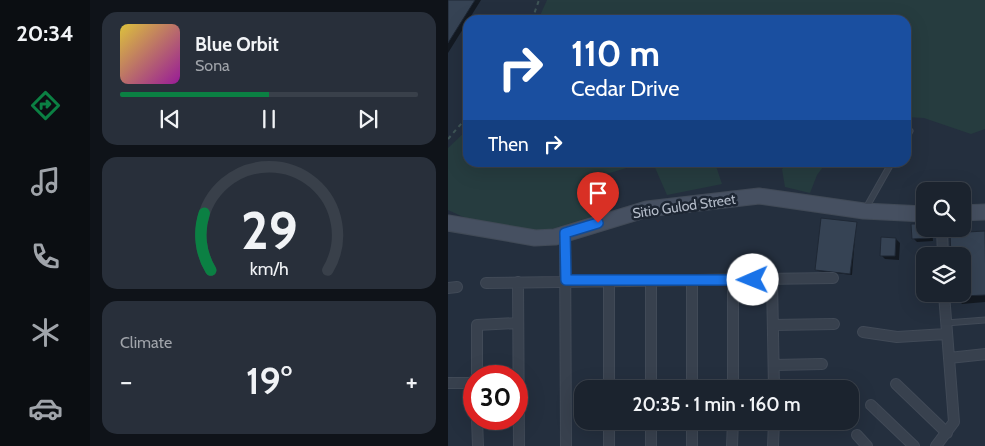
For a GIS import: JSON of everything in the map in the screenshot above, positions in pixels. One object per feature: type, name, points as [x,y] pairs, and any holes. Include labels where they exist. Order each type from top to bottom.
[{"type":"main road","name":"Sitio Gulod Street","points":[[448,223],[535,238],[555,237],[647,209],[759,196],[864,211],[916,214]]},
{"type":"main road","points":[[971,213],[986,212]]},
{"type":"street","points":[[565,233],[566,446]]},
{"type":"street","points":[[486,282],[833,278]]},
{"type":"street","points":[[692,280],[692,380]]},
{"type":"street","points":[[733,280],[733,380]]},
{"type":"street","points":[[772,280],[774,380]]},
{"type":"street","points":[[609,281],[609,380]]},
{"type":"street","points":[[651,281],[651,380]]},
{"type":"street","points":[[518,282],[519,446]]},
{"type":"street","points":[[936,446],[954,422],[945,302]]},
{"type":"street","points":[[477,365],[477,325],[517,323]]},
{"type":"street","points":[[773,325],[834,324]]},
{"type":"street","points":[[863,332],[897,337],[946,334]]},
{"type":"street","points":[[949,358],[986,354]]},
{"type":"street","points":[[774,365],[822,364]]},
{"type":"street","points":[[448,383],[463,383]]},
{"type":"street","points":[[896,384],[947,433]]},
{"type":"street","points":[[871,405],[914,446]]},
{"type":"street","points":[[477,430],[478,446]]},
{"type":"street","points":[[609,430],[609,446]]},
{"type":"street","points":[[651,430],[651,446]]},
{"type":"street","points":[[692,430],[692,446]]},
{"type":"street","points":[[732,430],[732,446]]},
{"type":"street","points":[[773,446],[774,430]]},
{"type":"street","points":[[856,435],[867,446]]},
{"type":"lane","points":[[864,211],[889,167]]},
{"type":"lane","points":[[946,323],[986,320]]},
{"type":"path","points":[[534,15],[539,0]]},
{"type":"path","points":[[448,139],[463,122]]},
{"type":"green space","points":[[547,0],[985,0],[985,129],[971,134],[924,118],[911,117],[911,15],[540,15]]},
{"type":"green space","points":[[463,134],[463,167],[630,167],[603,175],[610,211],[536,234],[470,220],[448,210],[448,148]]},
{"type":"green space","points":[[655,167],[716,167],[722,184],[667,195]]},
{"type":"green space","points":[[784,167],[823,167],[817,175],[810,193],[785,187],[782,169]]},
{"type":"building","points":[[448,0],[475,0],[466,15],[463,15],[463,19],[448,43]]},
{"type":"building","points":[[821,218],[857,222],[850,274],[815,270]]},
{"type":"building","points":[[911,224],[916,224],[916,237],[930,238],[912,239]]},
{"type":"building","points":[[985,231],[986,295],[971,296],[971,247],[951,247],[950,237],[971,237],[971,232]]},
{"type":"building","points":[[881,237],[896,238],[895,256],[880,256]]},
{"type":"route","points":[[598,223],[565,233],[566,280],[753,280]]}]
